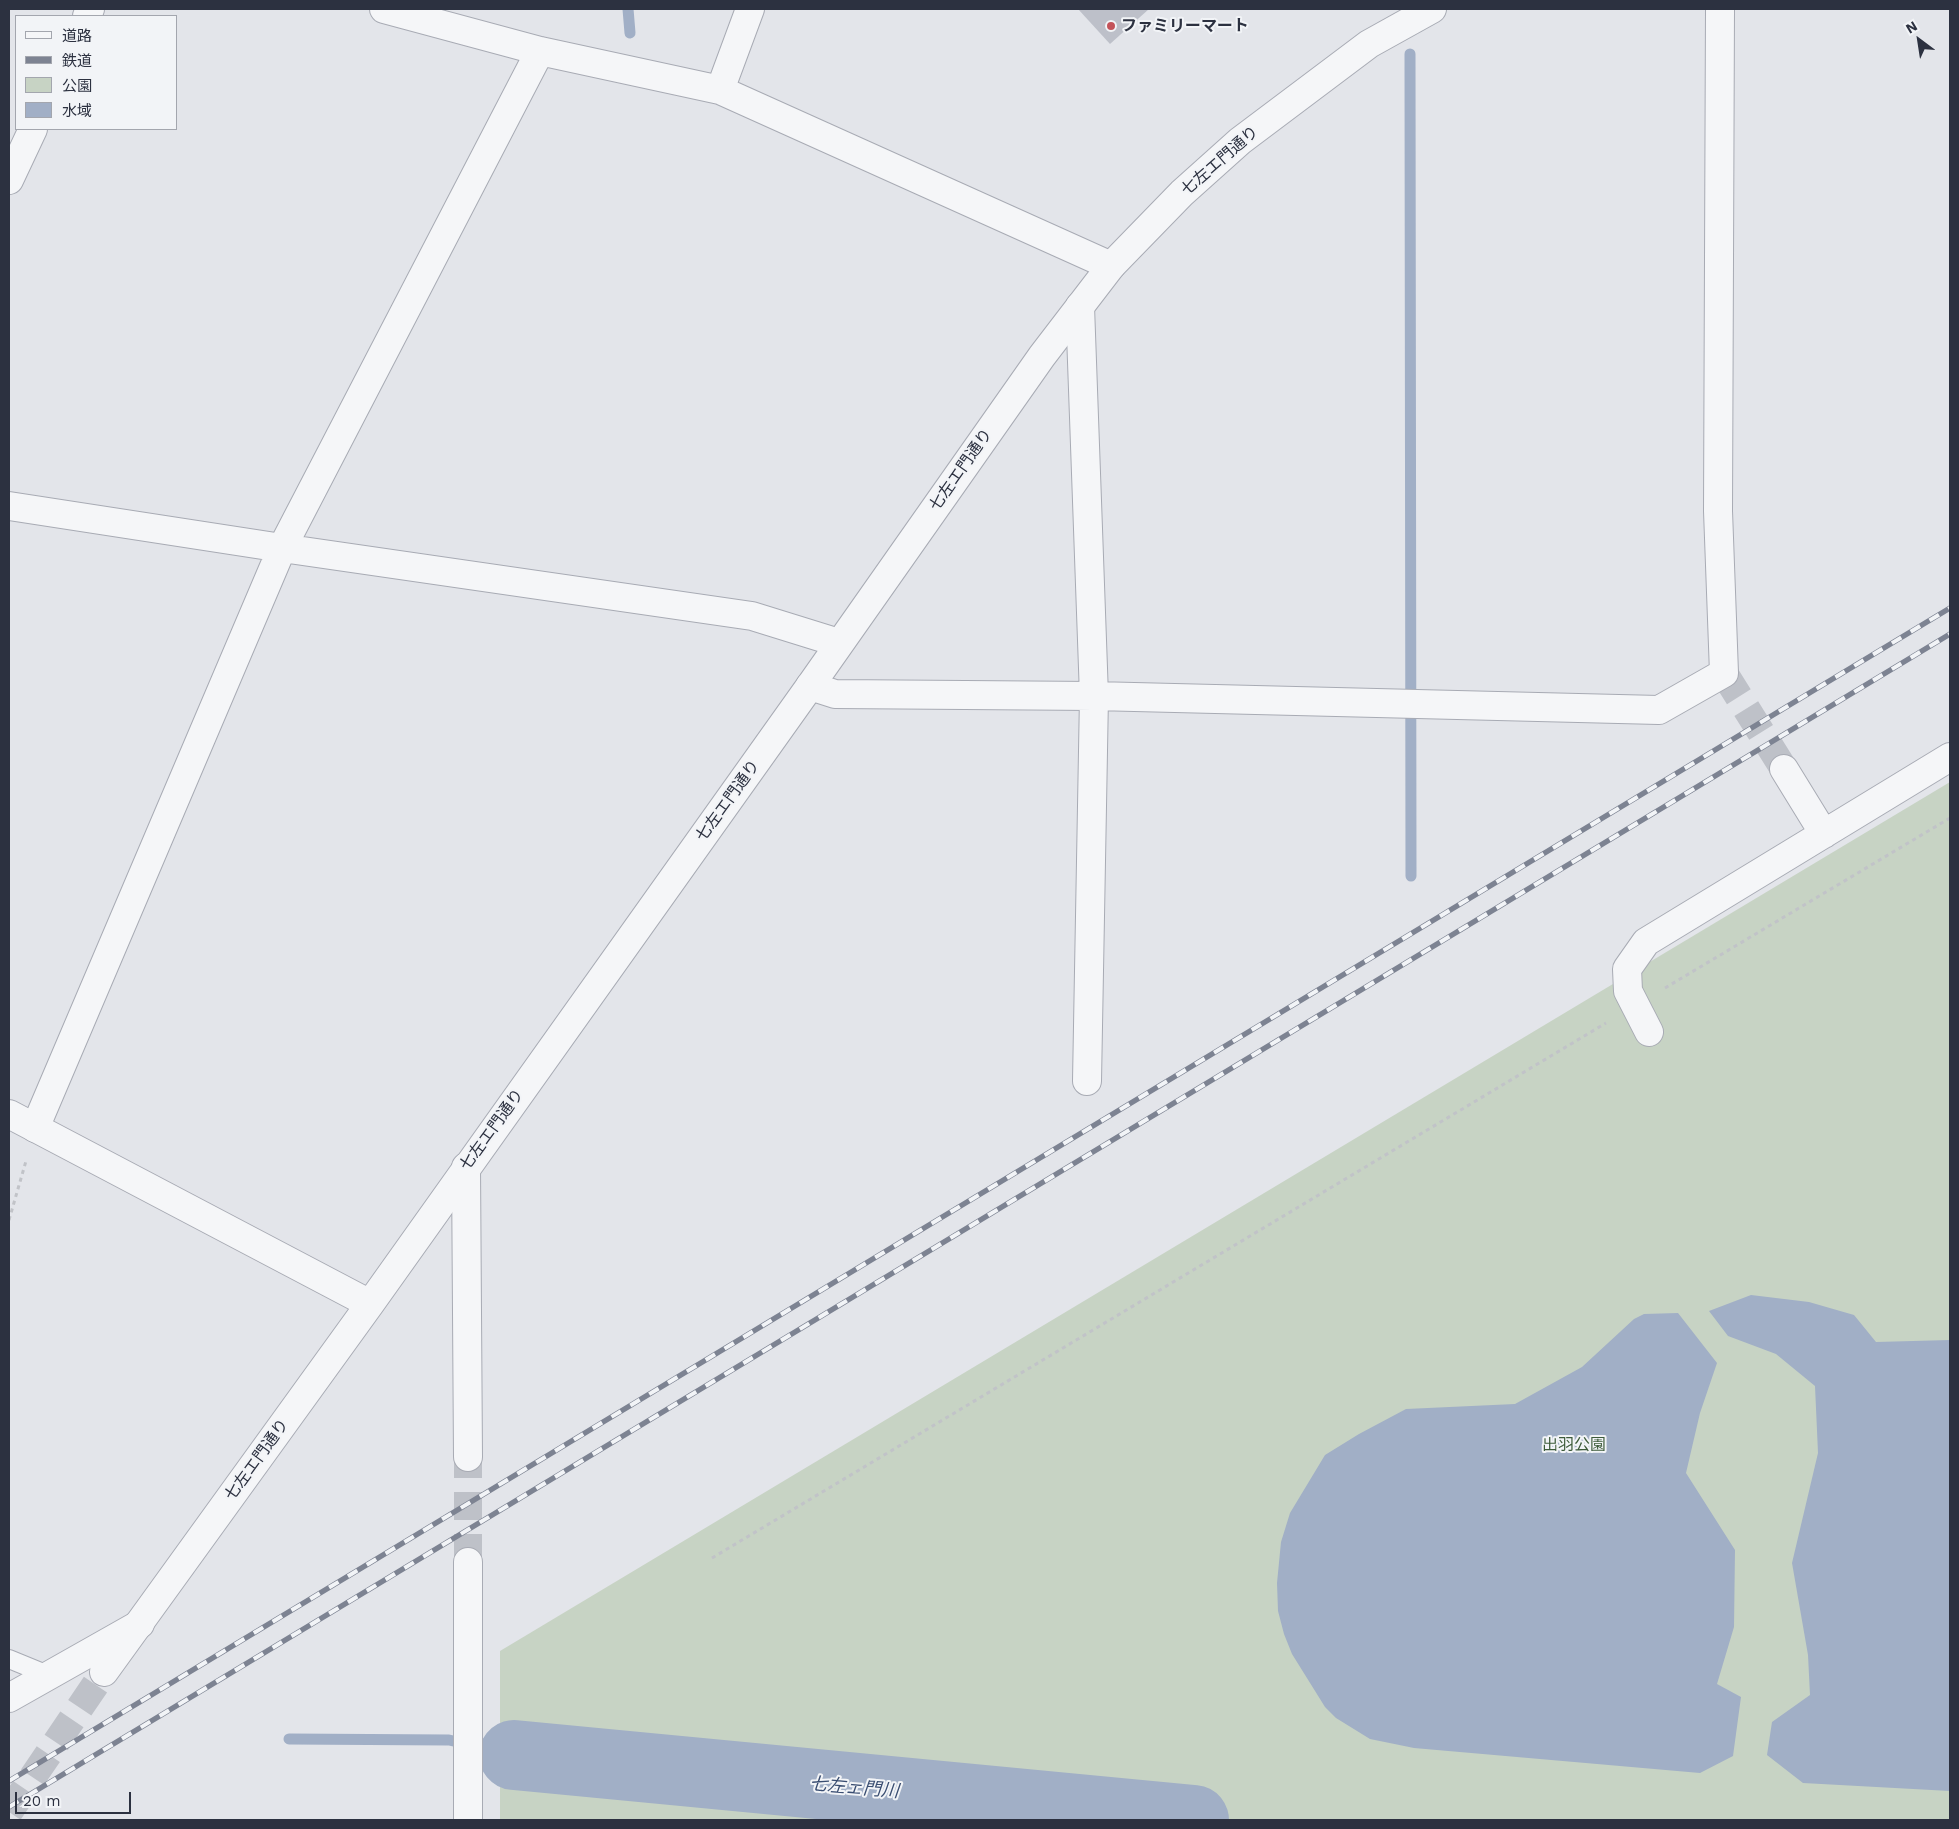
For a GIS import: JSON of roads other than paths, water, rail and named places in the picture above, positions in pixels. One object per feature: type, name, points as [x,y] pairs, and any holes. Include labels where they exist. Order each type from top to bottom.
[{"type":"street","points":[[384,9],[540,51],[720,90],[1111,266]]},
{"type":"street","points":[[720,90],[750,9]]},
{"type":"street","name":"七左エ門通り","points":[[104,1672],[370,1304],[810,686],[1042,356],[1111,266],[1182,193],[1240,141],[1369,44],[1432,9]]},
{"type":"street","points":[[810,686],[835,694],[1094,696],[1659,710],[1724,673],[1718,511],[1720,9]]},
{"type":"street","points":[[35,1128],[282,548],[540,51]]},
{"type":"street","points":[[9,180],[33,130]]},
{"type":"street","points":[[1080,306],[1094,696],[1088,1081]]},
{"type":"street","points":[[9,506],[282,548],[752,616],[839,643]]},
{"type":"street","points":[[1649,1032],[1628,991],[1627,969],[1646,942],[1950,757]]},
{"type":"street","points":[[1784,769],[1824,834]]},
{"type":"street","points":[[9,1114],[370,1304]]},
{"type":"street","points":[[466,1167],[468,1457]]},
{"type":"street","points":[[468,1562],[468,1820]]},
{"type":"street","points":[[9,1698],[140,1624]]},
{"type":"lane","points":[[9,1659],[48,1675]]},
{"type":"water","points":[[1751,1295],[1809,1302],[1854,1315],[1876,1342],[1950,1340],[1950,1791],[1803,1783],[1767,1755],[1772,1722],[1810,1695],[1808,1655],[1792,1563],[1818,1453],[1815,1386],[1776,1354],[1728,1336],[1709,1311]]},
{"type":"water","points":[[1678,1313],[1717,1363],[1700,1413],[1686,1473],[1735,1550],[1734,1627],[1717,1684],[1741,1697],[1733,1756],[1700,1773],[1414,1748],[1370,1739],[1336,1718],[1325,1707],[1292,1654],[1278,1611],[1277,1583],[1281,1542],[1290,1513],[1325,1455],[1406,1409],[1515,1404],[1582,1367],[1634,1319],[1644,1314]]},
{"type":"waterway","points":[[628,9],[630,33]]},
{"type":"waterway","points":[[1410,54],[1411,876]]},
{"type":"waterway","points":[[289,1739],[449,1740],[514,1755]]},
{"type":"waterway","name":"七左ェ門川","points":[[514,1755],[1194,1820]]},
{"type":"tunnel","points":[[1724,673],[1784,769]]},
{"type":"tunnel","points":[[468,1457],[468,1562]]},
{"type":"tunnel","points":[[9,1812],[104,1672]]},
{"type":"railway","points":[[9,1781],[1950,608]]},
{"type":"railway","points":[[9,1807],[1950,634]]},
{"type":"place","name":"ファミリーマート","points":[[1111,26]]},
{"type":"park label","name":"出羽公園","points":[[1574,1445]]}]
